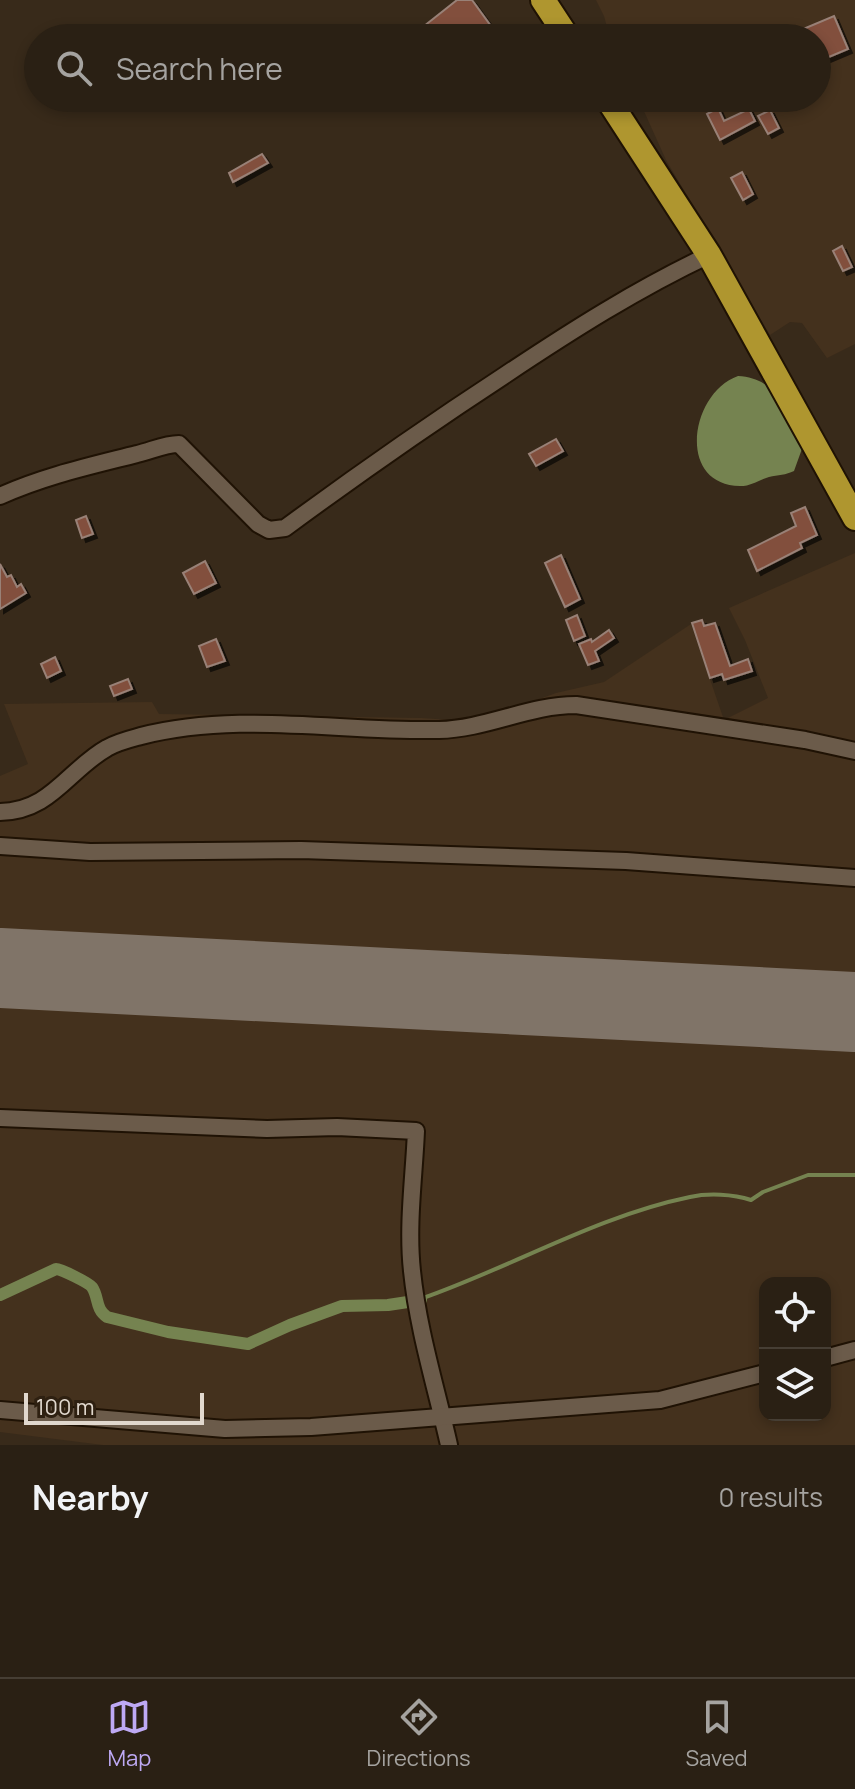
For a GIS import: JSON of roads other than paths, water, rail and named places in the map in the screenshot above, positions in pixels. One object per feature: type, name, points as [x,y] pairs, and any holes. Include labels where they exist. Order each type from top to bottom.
[{"type":"highway","points":[[543,0],[559,24]]},
{"type":"highway","points":[[616,112],[709,255],[855,518]]},
{"type":"street","points":[[0,496],[74,469],[179,444],[258,524],[269,530],[285,528],[383,456],[538,353],[629,295],[709,255]]},
{"type":"street","points":[[0,812],[31,807],[44,800],[95,756],[114,744],[158,732],[207,726],[271,724],[439,730],[491,723],[556,705],[576,705],[790,737],[855,751]]},
{"type":"street","points":[[0,846],[90,852],[301,850],[626,861],[855,878]]},
{"type":"street","points":[[0,1118],[267,1129],[337,1127],[416,1131],[412,1271],[449,1445]]},
{"type":"street","points":[[831,1356],[855,1350]]},
{"type":"street","points":[[0,1410],[225,1429],[311,1427],[660,1400],[759,1375]]},
{"type":"waterway","points":[[423,1298],[588,1229],[655,1206],[705,1195],[729,1195],[751,1200],[763,1192],[808,1175],[855,1175]]},
{"type":"waterway","points":[[0,1295],[56,1269],[92,1287],[107,1317],[168,1332],[248,1344],[342,1306],[388,1305],[421,1300]]}]
